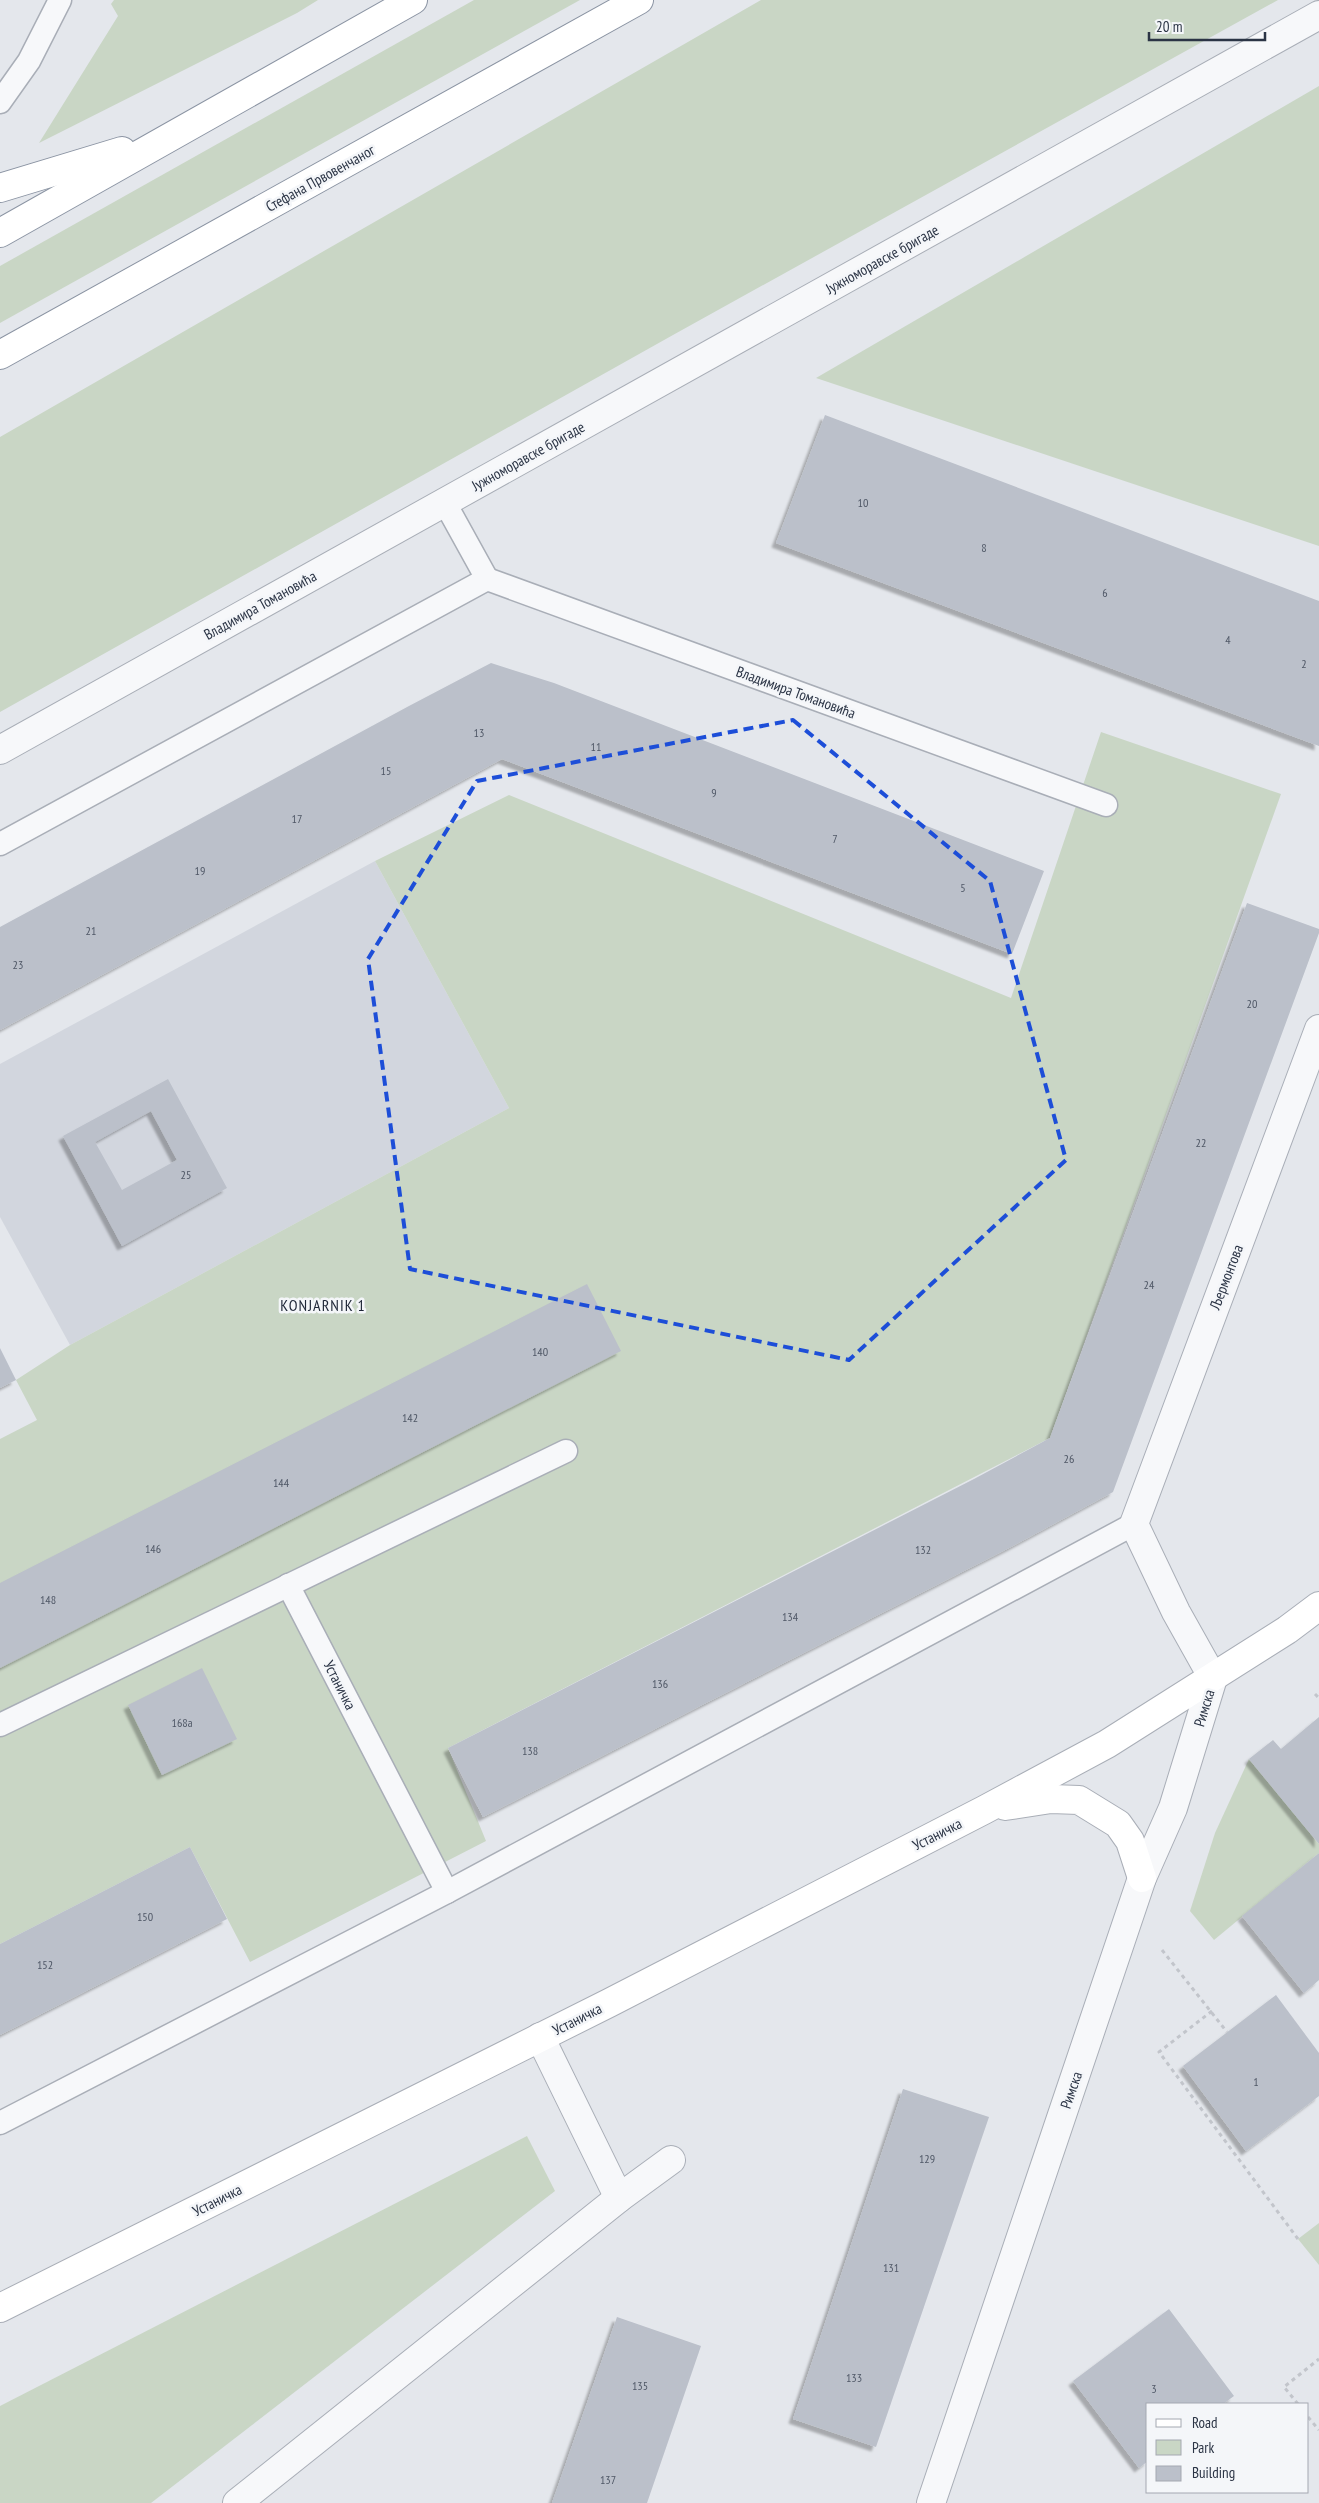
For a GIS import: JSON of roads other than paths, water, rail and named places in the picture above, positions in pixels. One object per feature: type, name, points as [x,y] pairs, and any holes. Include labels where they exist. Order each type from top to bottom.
[{"type":"main road","points":[[0,233],[413,0]]},
{"type":"main road","name":"Стефана Првовенчаног","points":[[0,355],[639,0]]},
{"type":"main road","points":[[0,188],[169,136]]},
{"type":"main road","name":"Устаничка","points":[[0,2308],[540,2037],[984,1810],[1107,1744],[1287,1630],[1319,1606]]},
{"type":"main road","points":[[984,1810],[1051,1799],[1079,1800],[1118,1824],[1130,1841],[1142,1878]]},
{"type":"street","name":"Јужноморавске бригаде","points":[[445,503],[1319,16]]},
{"type":"street","name":"Владимира Томановића","points":[[0,750],[445,503]]},
{"type":"street","name":"Љермонтова","points":[[1134,1524],[1319,1029]]},
{"type":"street","points":[[1134,1524],[1176,1612],[1213,1678]]},
{"type":"street","name":"Римска","points":[[930,2503],[1142,1878],[1173,1808],[1213,1678]]},
{"type":"street","name":"Устаничка","points":[[540,2037],[619,2198]]},
{"type":"street","points":[[237,2503],[619,2198],[671,2160]]},
{"type":"lane","points":[[0,102],[28,61],[60,0]]},
{"type":"lane","points":[[0,844],[487,579],[445,503]]},
{"type":"lane","name":"Владимира Томановића","points":[[487,579],[1106,805]]},
{"type":"lane","points":[[0,1725],[566,1451]]},
{"type":"lane","points":[[0,2123],[447,1892],[1134,1524]]},
{"type":"lane","name":"Устаничка","points":[[288,1585],[447,1892]]},
{"type":"district","name":"KONJARNIK 1","points":[[323,1305]]}]
